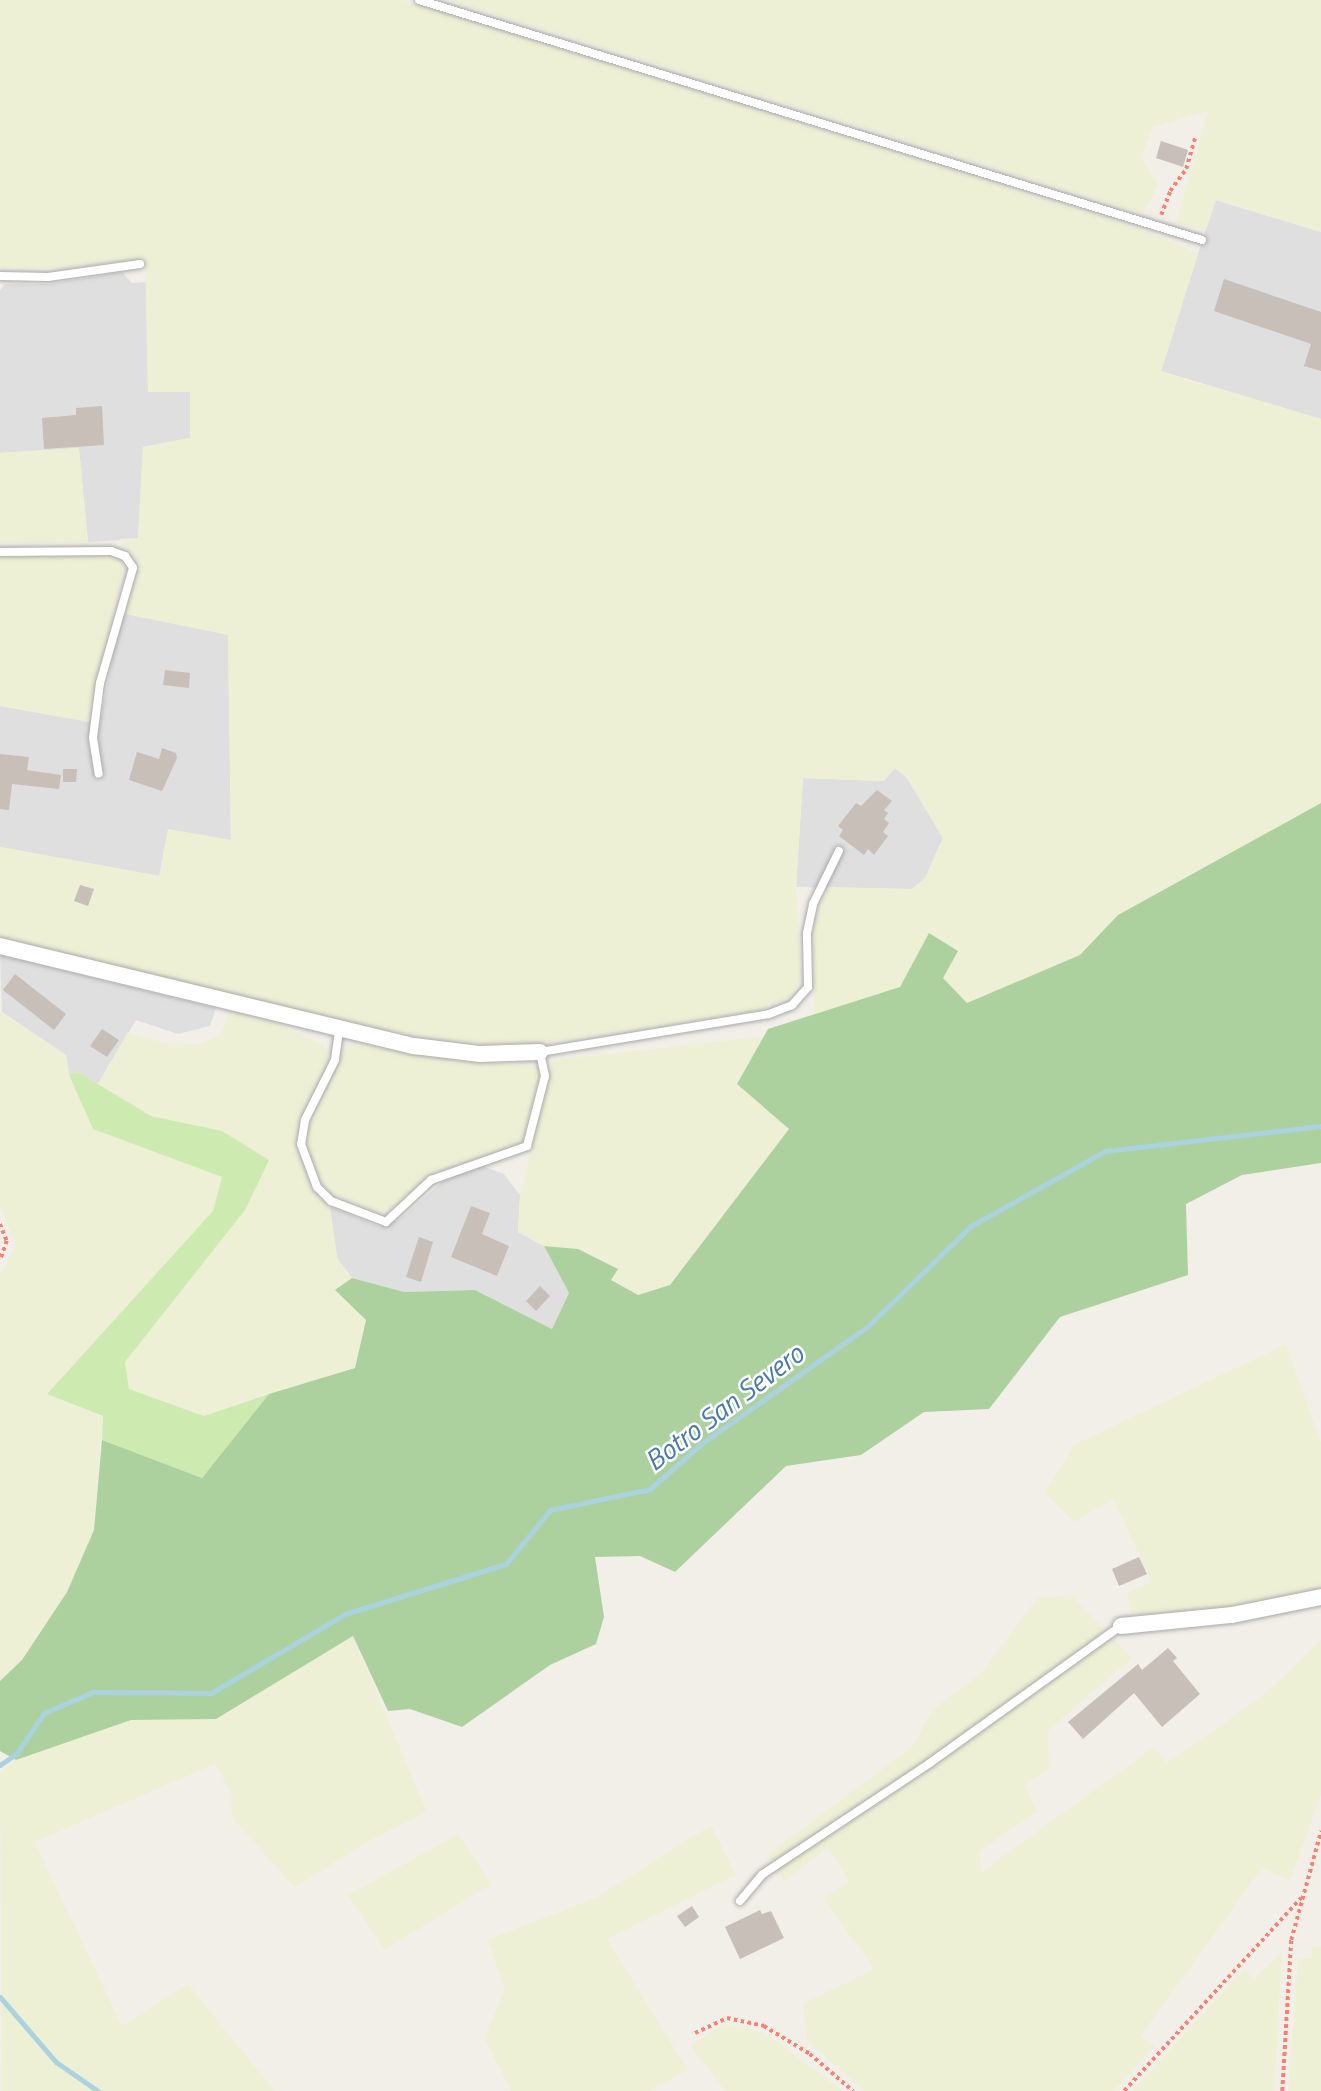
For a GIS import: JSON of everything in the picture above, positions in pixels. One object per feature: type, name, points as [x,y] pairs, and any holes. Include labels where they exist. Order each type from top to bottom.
[{"type":"street","points":[[0,946],[131,981],[259,1007],[339,1031],[479,1054],[541,1052]]},
{"type":"street","points":[[1121,1626],[1232,1615],[1321,1597]]},
{"type":"lane","points":[[419,0],[1202,240]]},
{"type":"lane","points":[[0,276],[48,276],[140,264]]},
{"type":"lane","points":[[0,552],[111,551],[125,556],[132,568],[100,683],[93,738],[99,774]]},
{"type":"lane","points":[[339,1031],[335,1059],[305,1119],[301,1144],[317,1187],[331,1201],[386,1222],[431,1180],[527,1146],[545,1076],[541,1052],[769,1014],[792,1005],[808,987],[807,933],[813,904],[839,851]]},
{"type":"lane","points":[[740,1901],[763,1874],[930,1763],[1121,1626]]},
{"type":"path","points":[[1159,226],[1170,191],[1186,169],[1195,138]]},
{"type":"path","points":[[0,1224],[7,1241],[0,1261]]},
{"type":"path","points":[[1282,2091],[1291,1940],[1321,1831]]},
{"type":"path","points":[[1124,2091],[1302,1897]]},
{"type":"path","points":[[695,2033],[727,2018],[764,2026],[810,2054],[853,2091]]},
{"type":"shaded area","points":[[1215,200],[1321,232],[1321,419],[1161,371]]},
{"type":"shaded area","points":[[122,272],[132,283],[147,282],[148,392],[190,392],[190,438],[143,447],[138,539],[88,542],[79,448],[0,453],[0,290],[5,284],[49,284]]},
{"type":"shaded area","points":[[121,613],[228,634],[231,841],[160,876],[0,847],[0,706],[100,723]]},
{"type":"shaded area","points":[[895,768],[907,778],[943,838],[925,878],[912,889],[796,887],[803,778],[883,781]]},
{"type":"shaded area","points":[[0,955],[216,1008],[210,1026],[178,1034],[136,1020],[98,1084],[78,1072],[69,1075],[66,1055],[2,1012]]},
{"type":"shaded area","points":[[482,1166],[504,1174],[520,1195],[518,1232],[544,1246],[569,1293],[552,1329],[475,1290],[403,1292],[352,1278],[337,1258],[330,1207],[380,1227],[400,1219],[450,1175]]},
{"type":"green space","points":[[0,0],[402,0],[1137,228],[1198,253],[1161,372],[1321,419],[1321,803],[1118,915],[1080,955],[967,1003],[943,978],[814,1014],[814,928],[828,887],[912,889],[925,878],[943,838],[907,778],[895,768],[884,781],[803,778],[796,887],[801,979],[791,996],[757,1011],[539,1044],[489,1046],[345,1024],[0,938],[0,847],[159,876],[168,829],[231,840],[228,635],[121,613],[140,564],[119,539],[138,538],[143,447],[190,438],[190,392],[148,392],[145,259],[60,268],[0,267]]},
{"type":"green space","points":[[448,0],[1321,0],[1321,232],[1216,200],[1206,230],[1176,223],[1208,111],[1153,127],[1141,158],[1158,185],[1143,214]]},
{"type":"green space","points":[[79,448],[88,542],[0,543],[0,453]]},
{"type":"green space","points":[[0,556],[113,557],[124,564],[88,722],[0,706]]},
{"type":"green space","points":[[1321,803],[1321,1163],[1242,1175],[1186,1204],[1188,1275],[1060,1317],[989,1409],[924,1412],[861,1455],[786,1466],[675,1572],[640,1556],[595,1557],[604,1617],[596,1644],[550,1665],[462,1727],[410,1709],[388,1711],[353,1636],[216,1719],[131,1720],[16,1760],[0,1751],[0,1681],[22,1660],[67,1592],[94,1530],[102,1440],[202,1478],[269,1394],[355,1368],[366,1320],[335,1290],[352,1278],[404,1292],[475,1290],[552,1329],[569,1293],[544,1246],[578,1249],[618,1269],[611,1280],[638,1295],[670,1285],[789,1129],[737,1084],[768,1029],[900,987],[929,933],[958,951],[943,978],[967,1003],[1080,955],[1118,915]]},
{"type":"green space","points":[[229,1010],[275,1022],[324,1046],[329,1063],[300,1118],[294,1140],[311,1189],[330,1207],[337,1258],[352,1278],[335,1291],[366,1320],[355,1368],[204,1416],[129,1389],[125,1362],[245,1210],[222,1131],[151,1116],[98,1084],[128,1032],[164,1043],[198,1044],[221,1034]]},
{"type":"green space","points":[[0,1012],[66,1055],[69,1075],[93,1129],[222,1177],[213,1211],[47,1394],[103,1417],[94,1530],[67,1592],[22,1660],[0,1681],[0,1274],[16,1245],[0,1208]]},
{"type":"green space","points":[[767,1036],[737,1084],[789,1129],[670,1285],[638,1295],[611,1280],[618,1269],[578,1249],[544,1246],[518,1232],[520,1195],[553,1060]]},
{"type":"green space","points":[[348,1044],[541,1068],[522,1145],[434,1172],[396,1210],[376,1212],[326,1190],[311,1163],[306,1133]]},
{"type":"green space","points":[[78,1072],[151,1116],[222,1131],[269,1160],[245,1210],[125,1362],[129,1389],[204,1416],[269,1394],[202,1478],[102,1440],[103,1416],[47,1394],[213,1211],[222,1177],[93,1129],[69,1075]]},
{"type":"green space","points":[[1286,1344],[1321,1443],[1321,1591],[1247,1605],[1131,1616],[1127,1592],[1152,1582],[1113,1499],[1074,1522],[1044,1492],[1075,1444]]},
{"type":"green space","points":[[1072,1595],[1132,1658],[1048,1731],[1049,1770],[1025,1784],[1037,1812],[980,1851],[981,1872],[1154,1747],[1167,1763],[1262,1696],[1321,1640],[1321,1795],[1290,1881],[1262,1868],[1141,2036],[1155,2046],[1114,2091],[864,2091],[807,2041],[803,2004],[874,1969],[823,1898],[849,1882],[828,1848],[784,1881],[768,1854],[913,1746],[932,1710],[982,1672],[1037,1598]]},
{"type":"green space","points":[[353,1636],[427,1812],[360,1846],[295,1888],[233,1819],[229,1789],[215,1764],[35,1842],[122,2026],[188,1984],[275,2091],[2,2091],[0,1772],[16,1760],[131,1720],[216,1719]]},
{"type":"green space","points":[[711,1825],[736,1875],[607,1939],[688,2070],[650,2091],[511,2091],[484,2038],[505,1989],[487,1940],[597,1897]]},
{"type":"green space","points":[[458,1834],[491,1884],[385,1950],[348,1895]]},
{"type":"green space","points":[[1312,1946],[1321,1947],[1321,2091],[1288,2091],[1298,1959],[1312,1958]]},
{"type":"green space","points":[[1282,1952],[1274,2091],[1132,2091],[1245,1968],[1253,1979]]},
{"type":"green space","points":[[724,2024],[765,2033],[843,2091],[725,2091],[690,2046]]},
{"type":"building","points":[[1161,141],[1188,150],[1183,167],[1156,158]]},
{"type":"building","points":[[1224,279],[1321,312],[1321,371],[1304,366],[1311,344],[1214,311]]},
{"type":"building","points":[[102,406],[104,445],[44,449],[42,418],[76,415],[76,408]]},
{"type":"building","points":[[165,670],[190,673],[189,688],[163,685]]},
{"type":"building","points":[[162,748],[176,753],[177,758],[162,791],[129,780],[137,752],[159,759]]},
{"type":"building","points":[[0,754],[29,757],[27,770],[61,775],[59,789],[12,784],[9,810],[0,809]]},
{"type":"building","points":[[63,769],[77,769],[76,782],[63,782]]},
{"type":"building","points":[[877,790],[892,801],[884,810],[888,813],[884,819],[889,823],[883,832],[888,836],[874,855],[868,849],[864,855],[839,836],[843,830],[838,826],[856,803],[861,806]]},
{"type":"building","points":[[80,885],[94,889],[88,906],[74,901]]},
{"type":"building","points":[[15,974],[66,1014],[54,1030],[3,990]]},
{"type":"building","points":[[102,1029],[119,1040],[107,1057],[90,1046]]},
{"type":"building","points":[[471,1206],[490,1213],[482,1234],[509,1246],[497,1276],[451,1257]]},
{"type":"building","points":[[419,1237],[433,1242],[421,1282],[406,1277]]},
{"type":"building","points":[[540,1286],[550,1296],[536,1311],[526,1301]]},
{"type":"building","points":[[1139,1557],[1147,1574],[1119,1586],[1112,1569]]},
{"type":"building","points":[[1168,1648],[1177,1658],[1173,1661],[1200,1694],[1162,1727],[1134,1693],[1083,1739],[1068,1722],[1138,1664],[1142,1670]]},
{"type":"building","points":[[692,1906],[699,1917],[685,1927],[677,1916]]},
{"type":"building","points":[[760,1910],[762,1914],[771,1911],[784,1938],[740,1959],[725,1927]]},
{"type":"waterway","name":"Botro San Severo","points":[[0,1765],[17,1753],[44,1713],[93,1692],[211,1693],[345,1614],[506,1564],[550,1510],[650,1489],[701,1444],[868,1326],[971,1226],[1105,1151],[1321,1126]]},
{"type":"waterway","points":[[0,1997],[56,2062],[98,2091]]}]
